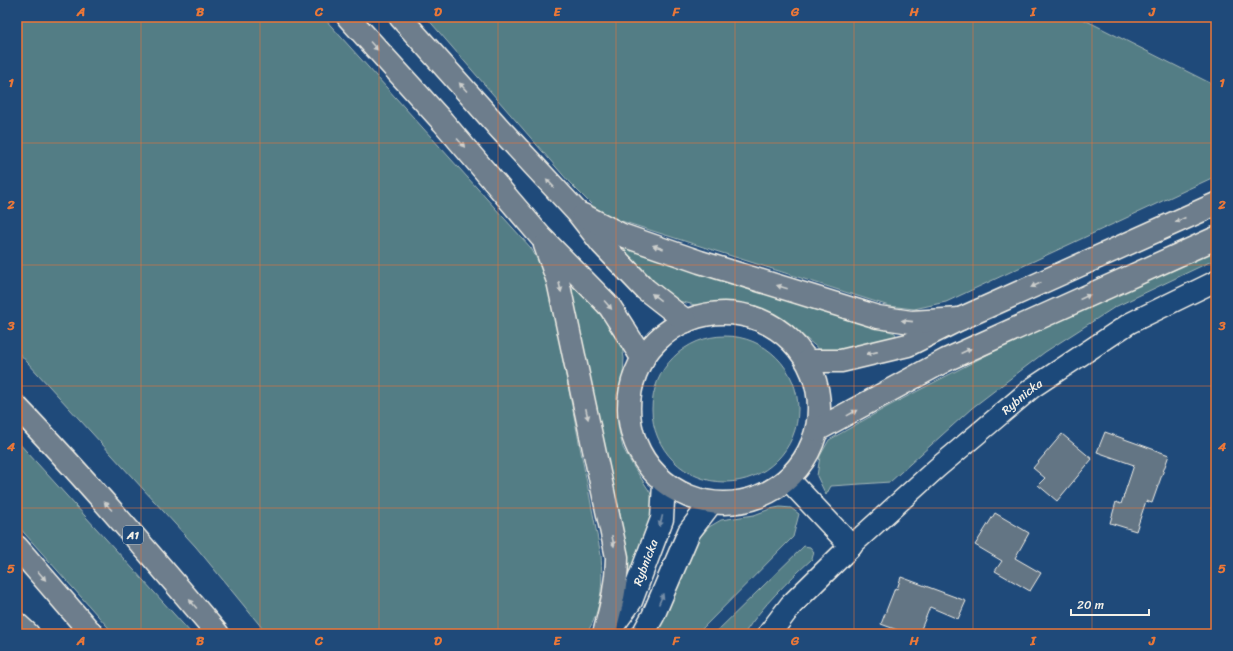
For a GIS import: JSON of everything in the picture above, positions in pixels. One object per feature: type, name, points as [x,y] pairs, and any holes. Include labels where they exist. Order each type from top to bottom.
[{"type":"main road","points":[[348,17],[443,122],[541,237],[610,306],[643,359]]},
{"type":"main road","points":[[400,17],[500,129],[577,212],[602,244],[645,289],[686,321]]},
{"type":"main road","points":[[808,361],[841,360],[908,345],[960,319],[1216,204]]},
{"type":"main road","points":[[577,212],[622,235],[708,264],[878,317],[911,322],[960,319]]},
{"type":"main road","points":[[541,237],[558,281],[617,557],[617,574],[614,596],[605,634]]},
{"type":"main road","points":[[817,430],[946,360],[1216,238]]},
{"type":"main road","points":[[725,313],[745,315],[764,322],[781,332],[796,345],[808,361],[815,378],[819,395],[820,413],[817,430],[811,448],[801,465],[788,479],[772,491],[752,500],[732,504],[711,503],[694,499],[678,492],[664,482],[650,469],[640,452],[632,428],[630,415],[630,396],[635,377],[643,359],[655,343],[669,330],[686,321],[705,315],[725,313]]},
{"type":"main road","points":[[17,397],[46,437]]},
{"type":"main road","name":"A1","points":[[17,407],[112,510],[218,634]]},
{"type":"main road","points":[[17,547],[92,634]]},
{"type":"main road","points":[[17,624],[28,634]]},
{"type":"street","name":"Rybnicka","points":[[851,546],[937,468],[1032,388],[1130,323],[1216,281]]},
{"type":"street","points":[[770,634],[791,605],[851,546],[788,479]]},
{"type":"street","name":"Rybnicka","points":[[605,634],[631,601],[662,519],[664,482]]},
{"type":"street","points":[[643,634],[653,616],[689,532],[711,503]]},
{"type":"green space","points":[[17,17],[323,17],[531,248],[544,272],[551,298],[601,555],[602,576],[600,596],[595,616],[586,634],[267,634],[196,547],[17,351]]},
{"type":"green space","points":[[426,17],[1079,17],[1216,86],[1216,176],[946,302],[914,309],[889,306],[615,219],[593,206],[569,182]]},
{"type":"green space","points":[[623,246],[895,333],[896,335],[894,339],[832,352],[820,350],[783,319],[757,308],[739,303],[723,302],[695,305],[670,299],[619,247]]},
{"type":"green space","points":[[1216,249],[1216,259],[1115,307],[1045,352],[972,408],[890,482],[831,486],[826,495],[817,476],[820,456],[829,440],[887,407],[1025,335]]},
{"type":"green space","points":[[573,287],[578,287],[617,336],[622,347],[624,358],[623,375],[617,395],[617,418],[619,431],[623,448],[650,492],[653,501],[653,514],[631,575],[628,573],[572,292]]},
{"type":"green space","points":[[725,336],[753,342],[771,353],[781,363],[792,381],[798,409],[792,437],[781,455],[771,465],[753,476],[725,482],[697,476],[679,465],[669,455],[658,437],[652,409],[658,381],[669,363],[679,353],[697,342]]},
{"type":"green space","points":[[17,441],[192,634],[114,634],[17,525]]},
{"type":"green space","points":[[780,507],[791,508],[799,514],[793,537],[697,634],[656,634],[666,615],[692,549],[709,527],[721,520],[754,515]]},
{"type":"green space","points":[[804,546],[810,547],[814,552],[812,559],[767,604],[744,634],[714,634]]},
{"type":"building","points":[[1105,432],[1169,455],[1152,503],[1146,501],[1136,531],[1110,523],[1116,502],[1121,504],[1134,465],[1097,452]]},
{"type":"building","points":[[1062,434],[1092,459],[1057,501],[1038,485],[1045,478],[1033,468]]},
{"type":"building","points":[[995,513],[1029,533],[1015,558],[1041,573],[1030,591],[995,571],[1002,561],[975,545]]},
{"type":"building","points":[[901,577],[966,601],[958,619],[930,607],[919,634],[908,634],[881,624],[895,588],[897,589]]}]
